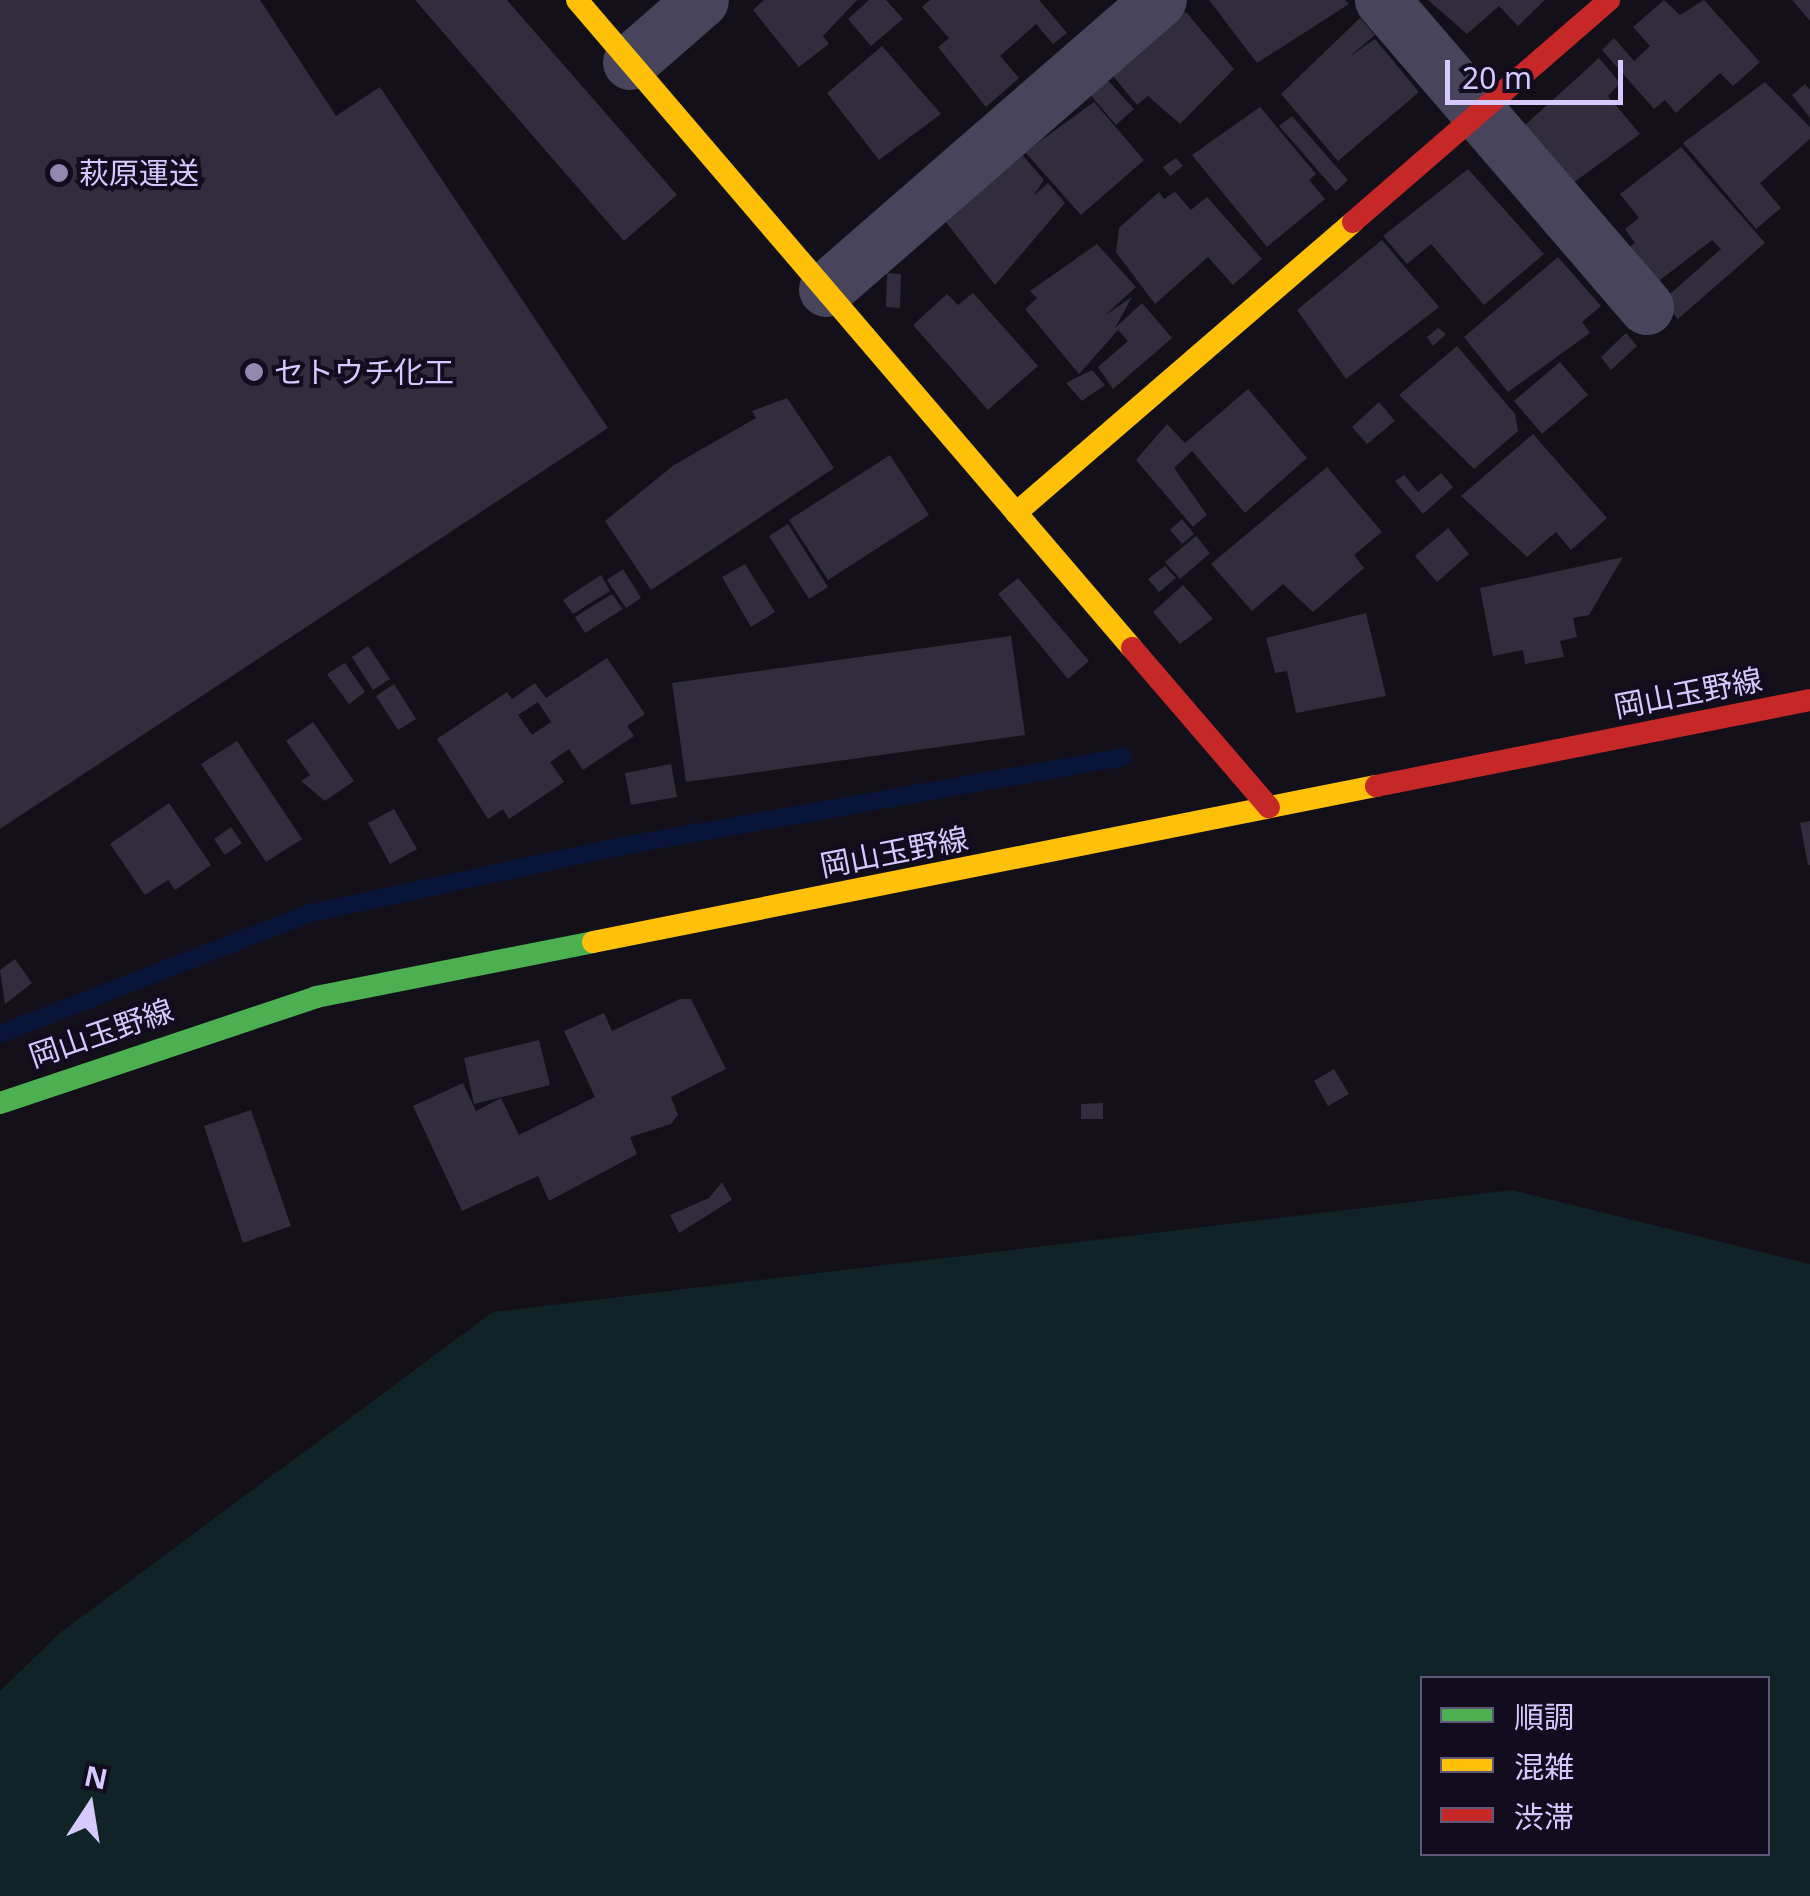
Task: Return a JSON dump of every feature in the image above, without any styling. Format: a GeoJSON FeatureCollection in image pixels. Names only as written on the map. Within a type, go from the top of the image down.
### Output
{"type":"FeatureCollection","features":[{"type":"Feature","properties":{"kind":"street"},"geometry":{"type":"LineString","coordinates":[[577,0],[1269,808]]}},
{"type":"Feature","properties":{"kind":"street"},"geometry":{"type":"LineString","coordinates":[[630,62],[701,0]]}},
{"type":"Feature","properties":{"kind":"street"},"geometry":{"type":"LineString","coordinates":[[826,290],[1159,0]]}},
{"type":"Feature","properties":{"kind":"street"},"geometry":{"type":"LineString","coordinates":[[1382,0],[1646,307]]}},
{"type":"Feature","properties":{"kind":"street"},"geometry":{"type":"LineString","coordinates":[[1016,513],[1609,0]]}},
{"type":"Feature","properties":{"kind":"street","name":"岡山玉野線"},"geometry":{"type":"LineString","coordinates":[[0,1103],[316,997],[1810,700]]}},
{"type":"Feature","properties":{"kind":"green space"},"geometry":{"type":"Polygon","coordinates":[[[1512,1190],[1810,1264],[1810,1896],[0,1896],[0,1691],[61,1632],[493,1312],[1512,1190]]]}},
{"type":"Feature","properties":{"kind":"building","name":"セトウチ化工"},"geometry":{"type":"Polygon","coordinates":[[[0,0],[260,0],[336,116],[380,87],[608,428],[0,829],[0,0]]]}},
{"type":"Feature","properties":{"kind":"building"},"geometry":{"type":"Polygon","coordinates":[[[415,0],[507,0],[677,195],[624,241],[415,0]]]}},
{"type":"Feature","properties":{"kind":"building"},"geometry":{"type":"Polygon","coordinates":[[[764,0],[857,0],[823,36],[829,44],[799,67],[753,10],[764,0]]]}},
{"type":"Feature","properties":{"kind":"building"},"geometry":{"type":"Polygon","coordinates":[[[869,0],[886,0],[903,19],[871,46],[848,19],[869,0]]]}},
{"type":"Feature","properties":{"kind":"building"},"geometry":{"type":"Polygon","coordinates":[[[930,0],[1039,0],[1067,33],[1053,44],[1036,24],[1000,56],[1019,78],[986,107],[938,47],[949,38],[922,7],[930,0]]]}},
{"type":"Feature","properties":{"kind":"building"},"geometry":{"type":"Polygon","coordinates":[[[1209,0],[1345,0],[1349,4],[1257,63],[1209,0]]]}},
{"type":"Feature","properties":{"kind":"building"},"geometry":{"type":"Polygon","coordinates":[[[1428,0],[1545,0],[1518,26],[1499,6],[1467,34],[1428,0]]]}},
{"type":"Feature","properties":{"kind":"building"},"geometry":{"type":"Polygon","coordinates":[[[1664,0],[1680,15],[1704,0],[1760,62],[1733,86],[1720,73],[1676,113],[1665,100],[1654,109],[1602,50],[1614,38],[1634,61],[1650,46],[1633,27],[1664,0]]]}},
{"type":"Feature","properties":{"kind":"building"},"geometry":{"type":"Polygon","coordinates":[[[1792,0],[1810,0],[1810,21],[1792,0]]]}},
{"type":"Feature","properties":{"kind":"building"},"geometry":{"type":"Polygon","coordinates":[[[1186,12],[1234,69],[1180,124],[1148,96],[1137,105],[1113,76],[1186,12]]]}},
{"type":"Feature","properties":{"kind":"building"},"geometry":{"type":"Polygon","coordinates":[[[1360,18],[1375,35],[1349,57],[1375,39],[1419,92],[1338,161],[1281,94],[1360,18]]]}},
{"type":"Feature","properties":{"kind":"building"},"geometry":{"type":"Polygon","coordinates":[[[882,46],[941,114],[879,160],[827,93],[882,46]]]}},
{"type":"Feature","properties":{"kind":"building"},"geometry":{"type":"Polygon","coordinates":[[[1599,58],[1620,83],[1608,96],[1640,134],[1573,183],[1524,126],[1599,58]]]}},
{"type":"Feature","properties":{"kind":"building"},"geometry":{"type":"Polygon","coordinates":[[[1104,76],[1134,109],[1116,125],[1087,91],[1104,76]]]}},
{"type":"Feature","properties":{"kind":"building"},"geometry":{"type":"Polygon","coordinates":[[[1765,82],[1810,127],[1810,139],[1760,183],[1781,208],[1756,229],[1683,143],[1765,82]]]}},
{"type":"Feature","properties":{"kind":"building"},"geometry":{"type":"Polygon","coordinates":[[[1805,84],[1810,90],[1810,118],[1792,95],[1805,84]]]}},
{"type":"Feature","properties":{"kind":"building"},"geometry":{"type":"Polygon","coordinates":[[[1094,102],[1144,160],[1081,215],[1025,152],[1094,102]]]}},
{"type":"Feature","properties":{"kind":"building"},"geometry":{"type":"Polygon","coordinates":[[[1260,107],[1316,174],[1309,180],[1325,199],[1267,247],[1192,155],[1260,107]]]}},
{"type":"Feature","properties":{"kind":"building"},"geometry":{"type":"Polygon","coordinates":[[[1292,116],[1348,180],[1336,191],[1279,126],[1292,116]]]}},
{"type":"Feature","properties":{"kind":"building"},"geometry":{"type":"Polygon","coordinates":[[[1681,147],[1765,243],[1678,319],[1662,301],[1721,249],[1712,240],[1651,287],[1623,252],[1635,243],[1625,229],[1639,218],[1620,194],[1681,147]]]}},
{"type":"Feature","properties":{"kind":"building"},"geometry":{"type":"Polygon","coordinates":[[[1018,150],[1044,180],[1033,196],[1048,183],[1065,203],[995,285],[942,217],[1018,150]]]}},
{"type":"Feature","properties":{"kind":"building"},"geometry":{"type":"Polygon","coordinates":[[[1176,158],[1183,166],[1170,176],[1163,167],[1176,158]]]}},
{"type":"Feature","properties":{"kind":"building"},"geometry":{"type":"Polygon","coordinates":[[[1468,169],[1544,254],[1484,305],[1431,244],[1407,264],[1383,236],[1468,169]]]}},
{"type":"Feature","properties":{"kind":"building"},"geometry":{"type":"Polygon","coordinates":[[[1159,192],[1164,199],[1175,192],[1191,210],[1207,197],[1262,259],[1233,285],[1208,257],[1155,304],[1116,252],[1119,228],[1159,192]]]}},
{"type":"Feature","properties":{"kind":"building"},"geometry":{"type":"Polygon","coordinates":[[[1382,240],[1439,307],[1346,379],[1297,310],[1382,240]]]}},
{"type":"Feature","properties":{"kind":"building"},"geometry":{"type":"Polygon","coordinates":[[[1097,244],[1136,287],[1104,316],[1132,297],[1115,328],[1142,303],[1172,338],[1113,389],[1098,367],[1128,341],[1118,330],[1079,374],[1025,309],[1037,298],[1030,291],[1097,244]]]}},
{"type":"Feature","properties":{"kind":"building"},"geometry":{"type":"Polygon","coordinates":[[[1558,257],[1601,306],[1582,322],[1590,333],[1508,392],[1464,337],[1558,257]]]}},
{"type":"Feature","properties":{"kind":"building"},"geometry":{"type":"Polygon","coordinates":[[[887,273],[901,274],[900,308],[886,307],[887,273]]]}},
{"type":"Feature","properties":{"kind":"building"},"geometry":{"type":"Polygon","coordinates":[[[973,293],[1038,366],[988,410],[913,325],[947,294],[958,305],[973,293]]]}},
{"type":"Feature","properties":{"kind":"building"},"geometry":{"type":"Polygon","coordinates":[[[1438,328],[1446,334],[1433,346],[1427,337],[1438,328]]]}},
{"type":"Feature","properties":{"kind":"building"},"geometry":{"type":"Polygon","coordinates":[[[1626,333],[1637,346],[1611,370],[1601,357],[1626,333]]]}},
{"type":"Feature","properties":{"kind":"building"},"geometry":{"type":"Polygon","coordinates":[[[1457,346],[1515,414],[1518,431],[1474,469],[1399,395],[1457,346]]]}},
{"type":"Feature","properties":{"kind":"building"},"geometry":{"type":"Polygon","coordinates":[[[1560,362],[1588,395],[1542,434],[1514,401],[1560,362]]]}},
{"type":"Feature","properties":{"kind":"building"},"geometry":{"type":"Polygon","coordinates":[[[1092,370],[1105,385],[1082,401],[1066,383],[1092,370]]]}},
{"type":"Feature","properties":{"kind":"building"},"geometry":{"type":"Polygon","coordinates":[[[1248,389],[1307,458],[1245,513],[1192,451],[1174,468],[1207,515],[1193,527],[1136,460],[1167,424],[1185,443],[1248,389]]]}},
{"type":"Feature","properties":{"kind":"building"},"geometry":{"type":"Polygon","coordinates":[[[787,398],[834,468],[651,590],[605,521],[674,465],[756,418],[752,411],[787,398]]]}},
{"type":"Feature","properties":{"kind":"building"},"geometry":{"type":"Polygon","coordinates":[[[1379,402],[1395,421],[1367,444],[1352,427],[1379,402]]]}},
{"type":"Feature","properties":{"kind":"building"},"geometry":{"type":"Polygon","coordinates":[[[1533,434],[1607,518],[1571,550],[1556,532],[1527,557],[1461,496],[1533,434]]]}},
{"type":"Feature","properties":{"kind":"building"},"geometry":{"type":"Polygon","coordinates":[[[890,455],[929,515],[828,580],[789,520],[890,455]]]}},
{"type":"Feature","properties":{"kind":"building"},"geometry":{"type":"Polygon","coordinates":[[[1327,467],[1382,532],[1354,555],[1364,568],[1313,612],[1283,584],[1252,611],[1211,564],[1327,467]]]}},
{"type":"Feature","properties":{"kind":"building"},"geometry":{"type":"Polygon","coordinates":[[[1441,473],[1453,487],[1423,514],[1395,481],[1404,475],[1418,492],[1441,473]]]}},
{"type":"Feature","properties":{"kind":"building"},"geometry":{"type":"Polygon","coordinates":[[[1182,519],[1194,534],[1182,544],[1170,530],[1182,519]]]}},
{"type":"Feature","properties":{"kind":"building"},"geometry":{"type":"Polygon","coordinates":[[[788,524],[828,587],[809,599],[769,536],[788,524]]]}},
{"type":"Feature","properties":{"kind":"building"},"geometry":{"type":"Polygon","coordinates":[[[1448,528],[1469,554],[1437,582],[1415,556],[1448,528]]]}},
{"type":"Feature","properties":{"kind":"building"},"geometry":{"type":"Polygon","coordinates":[[[1196,536],[1210,553],[1180,579],[1165,562],[1196,536]]]}},
{"type":"Feature","properties":{"kind":"building"},"geometry":{"type":"Polygon","coordinates":[[[1623,557],[1589,615],[1573,618],[1577,637],[1560,641],[1564,657],[1525,664],[1523,650],[1493,656],[1480,588],[1623,557]]]}},
{"type":"Feature","properties":{"kind":"building"},"geometry":{"type":"Polygon","coordinates":[[[745,564],[775,612],[751,627],[722,577],[745,564]]]}},
{"type":"Feature","properties":{"kind":"building"},"geometry":{"type":"Polygon","coordinates":[[[1165,566],[1176,578],[1159,592],[1148,579],[1165,566]]]}},
{"type":"Feature","properties":{"kind":"building"},"geometry":{"type":"Polygon","coordinates":[[[623,569],[641,598],[626,608],[607,580],[623,569]]]}},
{"type":"Feature","properties":{"kind":"building"},"geometry":{"type":"Polygon","coordinates":[[[601,575],[610,591],[573,614],[563,600],[601,575]]]}},
{"type":"Feature","properties":{"kind":"building"},"geometry":{"type":"Polygon","coordinates":[[[1018,578],[1089,661],[1068,679],[998,594],[1018,578]]]}},
{"type":"Feature","properties":{"kind":"building"},"geometry":{"type":"Polygon","coordinates":[[[1183,585],[1213,619],[1180,644],[1153,612],[1183,585]]]}},
{"type":"Feature","properties":{"kind":"building"},"geometry":{"type":"Polygon","coordinates":[[[612,594],[623,609],[585,633],[575,617],[612,594]]]}},
{"type":"Feature","properties":{"kind":"building"},"geometry":{"type":"Polygon","coordinates":[[[1366,613],[1386,696],[1296,713],[1287,671],[1275,673],[1266,638],[1366,613]]]}},
{"type":"Feature","properties":{"kind":"building"},"geometry":{"type":"Polygon","coordinates":[[[1011,636],[1025,735],[686,782],[672,683],[1011,636]]]}},
{"type":"Feature","properties":{"kind":"building"},"geometry":{"type":"Polygon","coordinates":[[[368,646],[390,679],[373,690],[352,657],[368,646]]]}},
{"type":"Feature","properties":{"kind":"building"},"geometry":{"type":"Polygon","coordinates":[[[607,658],[645,714],[627,726],[634,736],[583,770],[569,749],[550,762],[564,782],[509,819],[503,809],[488,819],[437,739],[507,692],[512,699],[535,683],[546,698],[607,658]],[[538,702],[518,715],[532,735],[551,722],[538,702]]]}},
{"type":"Feature","properties":{"kind":"building"},"geometry":{"type":"Polygon","coordinates":[[[345,663],[365,692],[349,704],[327,674],[345,663]]]}},
{"type":"Feature","properties":{"kind":"building"},"geometry":{"type":"Polygon","coordinates":[[[394,684],[416,719],[398,730],[376,696],[394,684]]]}},
{"type":"Feature","properties":{"kind":"building"},"geometry":{"type":"Polygon","coordinates":[[[313,722],[354,781],[325,801],[301,781],[310,775],[286,741],[313,722]]]}},
{"type":"Feature","properties":{"kind":"building"},"geometry":{"type":"Polygon","coordinates":[[[237,741],[302,839],[266,862],[201,764],[237,741]]]}},
{"type":"Feature","properties":{"kind":"building"},"geometry":{"type":"Polygon","coordinates":[[[671,764],[677,797],[631,805],[625,773],[671,764]]]}},
{"type":"Feature","properties":{"kind":"building"},"geometry":{"type":"Polygon","coordinates":[[[169,803],[211,865],[175,890],[168,880],[145,895],[110,844],[169,803]]]}},
{"type":"Feature","properties":{"kind":"building"},"geometry":{"type":"Polygon","coordinates":[[[394,809],[417,849],[390,864],[368,823],[394,809]]]}},
{"type":"Feature","properties":{"kind":"building"},"geometry":{"type":"Polygon","coordinates":[[[1810,821],[1810,865],[1808,865],[1800,823],[1810,821]]]}},
{"type":"Feature","properties":{"kind":"building"},"geometry":{"type":"Polygon","coordinates":[[[231,827],[242,843],[225,855],[214,839],[231,827]]]}},
{"type":"Feature","properties":{"kind":"building"},"geometry":{"type":"Polygon","coordinates":[[[15,959],[32,983],[5,1004],[0,970],[15,959]]]}},
{"type":"Feature","properties":{"kind":"building"},"geometry":{"type":"Polygon","coordinates":[[[680,999],[691,999],[726,1069],[671,1097],[678,1115],[671,1124],[630,1137],[637,1154],[549,1201],[538,1176],[462,1211],[413,1106],[463,1083],[476,1111],[501,1098],[519,1135],[595,1097],[564,1031],[604,1013],[612,1031],[680,999]]]}},
{"type":"Feature","properties":{"kind":"building"},"geometry":{"type":"Polygon","coordinates":[[[539,1040],[550,1085],[474,1104],[464,1058],[539,1040]]]}},
{"type":"Feature","properties":{"kind":"building"},"geometry":{"type":"Polygon","coordinates":[[[1334,1069],[1349,1094],[1328,1106],[1314,1081],[1334,1069]]]}},
{"type":"Feature","properties":{"kind":"building"},"geometry":{"type":"Polygon","coordinates":[[[1103,1103],[1103,1119],[1081,1119],[1081,1104],[1103,1103]]]}},
{"type":"Feature","properties":{"kind":"building"},"geometry":{"type":"Polygon","coordinates":[[[251,1110],[291,1226],[243,1243],[204,1126],[251,1110]]]}},
{"type":"Feature","properties":{"kind":"building"},"geometry":{"type":"Polygon","coordinates":[[[722,1182],[732,1200],[679,1233],[670,1215],[709,1198],[722,1182]]]}},
{"type":"Feature","properties":{"kind":"waterway"},"geometry":{"type":"LineString","coordinates":[[0,1034],[307,914],[622,846],[1123,757]]}},
{"type":"Feature","properties":{"kind":"traffic: fast"},"geometry":{"type":"LineString","coordinates":[[0,1103],[316,997],[593,942]]}},
{"type":"Feature","properties":{"kind":"traffic: slow"},"geometry":{"type":"LineString","coordinates":[[577,0],[1132,648]]}},
{"type":"Feature","properties":{"kind":"traffic: slow"},"geometry":{"type":"LineString","coordinates":[[1016,513],[1353,222]]}},
{"type":"Feature","properties":{"kind":"traffic: slow"},"geometry":{"type":"LineString","coordinates":[[593,942],[1376,786]]}},
{"type":"Feature","properties":{"kind":"traffic: jam"},"geometry":{"type":"LineString","coordinates":[[1353,222],[1609,0]]}},
{"type":"Feature","properties":{"kind":"traffic: jam"},"geometry":{"type":"LineString","coordinates":[[1132,648],[1269,807]]}},
{"type":"Feature","properties":{"kind":"traffic: jam"},"geometry":{"type":"LineString","coordinates":[[1376,786],[1810,700]]}},
{"type":"Feature","properties":{"kind":"place","name":"萩原運送"},"geometry":{"type":"Point","coordinates":[59,173]}},
{"type":"Feature","properties":{"kind":"place","name":"セトウチ化工"},"geometry":{"type":"Point","coordinates":[254,372]}}]}
